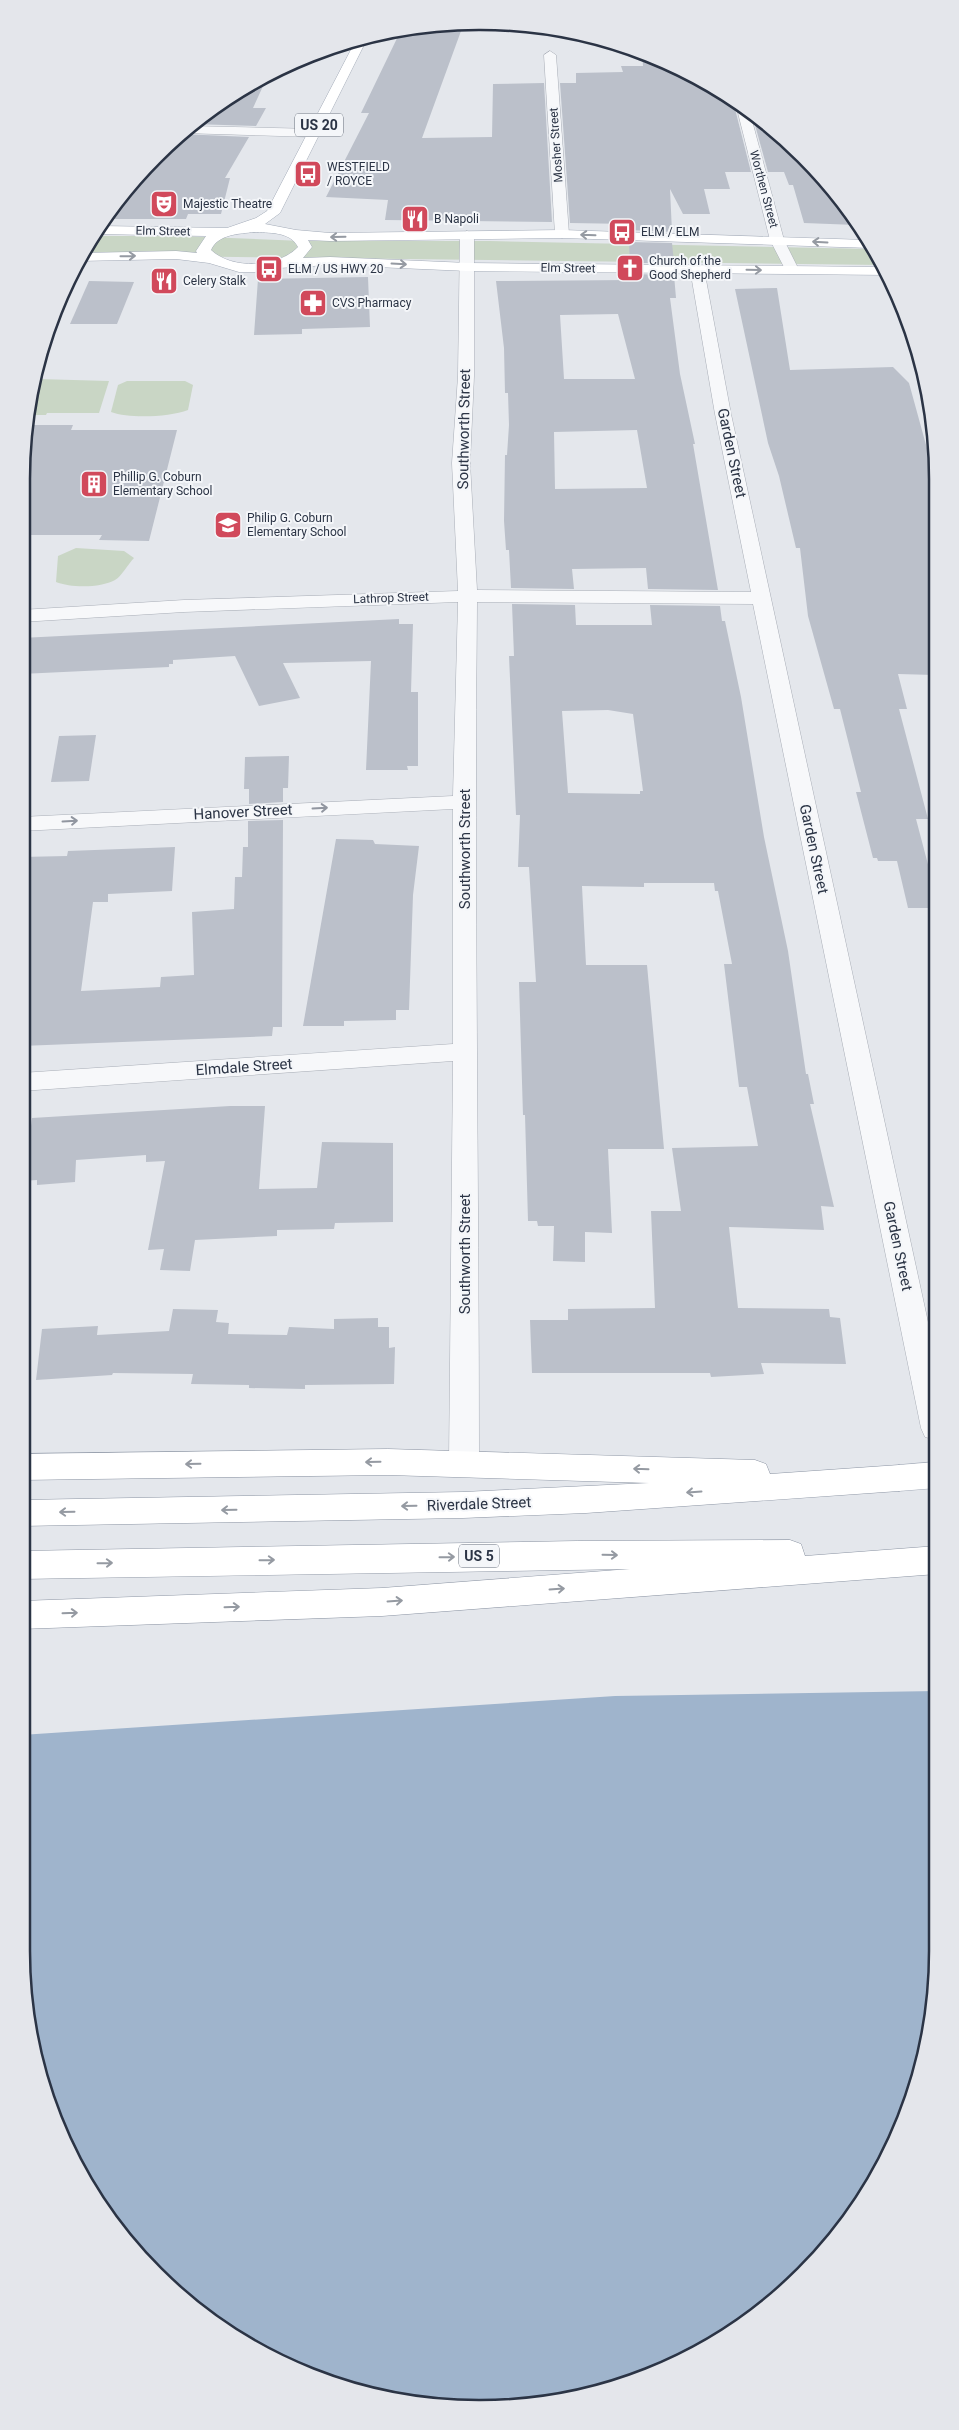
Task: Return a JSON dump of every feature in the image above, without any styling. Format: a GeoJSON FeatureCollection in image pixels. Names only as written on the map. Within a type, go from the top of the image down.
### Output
{"type":"FeatureCollection","features":[{"type":"Feature","properties":{"kind":"main road","name":"US 20"},"geometry":{"type":"LineString","coordinates":[[273,213],[359,46]]}},
{"type":"Feature","properties":{"kind":"main road"},"geometry":{"type":"LineString","coordinates":[[211,259],[203,251],[204,244],[211,238],[261,221],[273,213],[286,232],[303,241],[305,247],[301,253],[280,264]]}},
{"type":"Feature","properties":{"kind":"main road","name":"Elm Street"},"geometry":{"type":"LineString","coordinates":[[106,230],[286,232]]}},
{"type":"Feature","properties":{"kind":"main road"},"geometry":{"type":"LineString","coordinates":[[286,232],[330,237],[562,234],[862,244]]}},
{"type":"Feature","properties":{"kind":"main road","name":"Elm Street"},"geometry":{"type":"LineString","coordinates":[[89,257],[176,255],[211,259],[231,266],[247,267],[330,261],[468,267],[878,271]]}},
{"type":"Feature","properties":{"kind":"main road"},"geometry":{"type":"LineString","coordinates":[[30,1467],[464,1463],[899,1478]]}},
{"type":"Feature","properties":{"kind":"main road","name":"Riverdale Street"},"geometry":{"type":"LineString","coordinates":[[30,1513],[463,1505],[586,1500],[929,1476]]}},
{"type":"Feature","properties":{"kind":"main road","name":"US 5"},"geometry":{"type":"LineString","coordinates":[[30,1565],[567,1555],[674,1556],[929,1551]]}},
{"type":"Feature","properties":{"kind":"main road"},"geometry":{"type":"LineString","coordinates":[[30,1615],[382,1602],[929,1561]]}},
{"type":"Feature","properties":{"kind":"street","name":"Mosher Street"},"geometry":{"type":"LineString","coordinates":[[550,55],[562,234]]}},
{"type":"Feature","properties":{"kind":"street","name":"Worthen Street"},"geometry":{"type":"LineString","coordinates":[[745,118],[777,240],[792,270]]}},
{"type":"Feature","properties":{"kind":"street"},"geometry":{"type":"LineString","coordinates":[[197,130],[314,133]]}},
{"type":"Feature","properties":{"kind":"street","name":"Southworth Street"},"geometry":{"type":"LineString","coordinates":[[464,1463],[466,1052],[464,802],[468,596],[461,463],[466,376],[467,235]]}},
{"type":"Feature","properties":{"kind":"street","name":"Garden Street"},"geometry":{"type":"LineString","coordinates":[[697,269],[723,414],[929,1395]]}},
{"type":"Feature","properties":{"kind":"street","name":"Lathrop Street"},"geometry":{"type":"LineString","coordinates":[[30,615],[184,606],[468,596],[761,598]]}},
{"type":"Feature","properties":{"kind":"street","name":"Hanover Street"},"geometry":{"type":"LineString","coordinates":[[30,824],[464,802]]}},
{"type":"Feature","properties":{"kind":"street","name":"Elmdale Street"},"geometry":{"type":"LineString","coordinates":[[30,1081],[466,1052]]}},
{"type":"Feature","properties":{"kind":"green space"},"geometry":{"type":"Polygon","coordinates":[[[102,236],[179,236],[303,241],[490,241],[865,249],[874,265],[90,255],[102,236]]]}},
{"type":"Feature","properties":{"kind":"green space"},"geometry":{"type":"Polygon","coordinates":[[[42,379],[109,381],[99,413],[47,413],[46,415],[35,415],[42,379]]]}},
{"type":"Feature","properties":{"kind":"green space"},"geometry":{"type":"Polygon","coordinates":[[[127,381],[185,381],[193,385],[188,410],[150,416],[128,416],[111,412],[118,385],[127,381]]]}},
{"type":"Feature","properties":{"kind":"green space"},"geometry":{"type":"Polygon","coordinates":[[[76,548],[124,551],[134,558],[120,576],[109,583],[86,586],[56,582],[58,556],[76,548]]]}},
{"type":"Feature","properties":{"kind":"water"},"geometry":{"type":"Polygon","coordinates":[[[929,1691],[928,1980],[925,2009],[914,2067],[895,2123],[883,2149],[869,2175],[836,2224],[817,2247],[776,2288],[753,2307],[704,2340],[652,2366],[624,2376],[596,2385],[538,2396],[480,2400],[450,2399],[421,2396],[363,2385],[307,2366],[281,2354],[255,2340],[206,2307],[183,2288],[142,2247],[123,2224],[90,2175],[64,2123],[45,2067],[34,2009],[31,1980],[30,1734],[615,1696],[929,1691]]]}},
{"type":"Feature","properties":{"kind":"building"},"geometry":{"type":"Polygon","coordinates":[[[461,31],[422,138],[492,137],[493,84],[544,83],[552,222],[385,220],[388,200],[326,197],[369,113],[361,113],[397,38],[461,31]]]}},
{"type":"Feature","properties":{"kind":"building"},"geometry":{"type":"Polygon","coordinates":[[[643,61],[678,76],[735,111],[751,172],[725,172],[730,189],[704,189],[710,214],[683,214],[670,189],[672,232],[629,230],[629,224],[570,223],[560,83],[576,83],[576,73],[623,72],[621,66],[643,66],[643,61]]]}},
{"type":"Feature","properties":{"kind":"building"},"geometry":{"type":"Polygon","coordinates":[[[263,86],[253,108],[266,108],[256,126],[204,124],[263,86]]]}},
{"type":"Feature","properties":{"kind":"building"},"geometry":{"type":"Polygon","coordinates":[[[755,125],[776,142],[817,183],[849,225],[804,223],[793,185],[789,185],[784,172],[768,172],[755,125]]]}},
{"type":"Feature","properties":{"kind":"building"},"geometry":{"type":"Polygon","coordinates":[[[192,134],[249,137],[225,178],[230,178],[221,214],[188,214],[186,219],[114,219],[142,183],[192,134]]]}},
{"type":"Feature","properties":{"kind":"building"},"geometry":{"type":"Polygon","coordinates":[[[629,242],[672,243],[674,263],[630,263],[629,242]]]}},
{"type":"Feature","properties":{"kind":"building"},"geometry":{"type":"Polygon","coordinates":[[[631,274],[674,275],[676,298],[670,298],[680,374],[695,444],[693,444],[718,590],[648,589],[646,568],[572,569],[574,589],[511,588],[509,550],[506,550],[504,521],[505,455],[507,455],[509,425],[508,393],[505,393],[504,348],[496,281],[631,280],[631,274]],[[618,314],[560,315],[564,379],[635,379],[618,314]],[[637,430],[554,432],[555,489],[647,488],[637,430]]]}},
{"type":"Feature","properties":{"kind":"building","name":"CVS Pharmacy"},"geometry":{"type":"Polygon","coordinates":[[[368,277],[370,327],[302,329],[302,334],[254,335],[258,279],[368,277]]]}},
{"type":"Feature","properties":{"kind":"building"},"geometry":{"type":"Polygon","coordinates":[[[89,281],[134,282],[117,324],[70,324],[89,281]]]}},
{"type":"Feature","properties":{"kind":"building"},"geometry":{"type":"Polygon","coordinates":[[[777,288],[790,370],[893,367],[909,383],[928,452],[929,675],[898,674],[907,709],[899,709],[928,819],[916,819],[929,868],[929,908],[908,908],[897,861],[878,861],[877,858],[873,858],[856,792],[861,792],[840,709],[834,709],[808,616],[800,548],[796,548],[779,476],[768,443],[735,289],[777,288]]]}},
{"type":"Feature","properties":{"kind":"building","name":"Phillip G. Coburn Elementary School"},"geometry":{"type":"Polygon","coordinates":[[[34,425],[73,425],[71,430],[177,430],[149,541],[99,540],[102,535],[30,535],[30,480],[34,425]]]}},
{"type":"Feature","properties":{"kind":"building"},"geometry":{"type":"Polygon","coordinates":[[[512,604],[575,605],[576,625],[652,625],[650,605],[720,606],[741,697],[764,837],[788,951],[806,1074],[808,1074],[814,1104],[810,1104],[834,1207],[821,1206],[824,1230],[729,1227],[738,1308],[829,1309],[830,1317],[840,1318],[846,1364],[761,1363],[764,1374],[711,1377],[710,1373],[532,1373],[530,1320],[568,1320],[568,1309],[655,1308],[651,1211],[681,1211],[672,1148],[758,1146],[747,1087],[739,1087],[724,964],[732,964],[718,891],[715,891],[714,883],[644,883],[644,887],[582,886],[586,965],[647,965],[664,1149],[608,1149],[612,1233],[585,1232],[585,1262],[553,1261],[554,1226],[538,1226],[537,1221],[528,1221],[519,982],[536,982],[529,867],[518,867],[520,815],[516,815],[509,656],[514,656],[512,604]],[[608,710],[562,711],[568,793],[640,794],[640,791],[643,791],[633,714],[608,710]]]}},
{"type":"Feature","properties":{"kind":"building"},"geometry":{"type":"Polygon","coordinates":[[[399,619],[399,624],[413,624],[411,692],[418,692],[418,766],[407,766],[408,770],[366,770],[371,661],[283,663],[300,698],[259,706],[235,656],[173,660],[173,664],[169,664],[169,667],[30,674],[30,638],[399,619]]]}},
{"type":"Feature","properties":{"kind":"building"},"geometry":{"type":"Polygon","coordinates":[[[96,735],[89,781],[51,782],[59,736],[96,735]]]}},
{"type":"Feature","properties":{"kind":"building"},"geometry":{"type":"Polygon","coordinates":[[[289,756],[288,788],[283,788],[283,802],[249,804],[249,789],[244,789],[245,757],[289,756]]]}},
{"type":"Feature","properties":{"kind":"building"},"geometry":{"type":"Polygon","coordinates":[[[283,820],[282,1027],[273,1027],[272,1036],[30,1046],[30,857],[67,856],[68,851],[175,847],[172,891],[108,894],[108,902],[93,902],[81,991],[160,987],[161,977],[194,975],[192,912],[234,909],[235,877],[242,877],[243,847],[248,847],[248,821],[283,820]]]}},
{"type":"Feature","properties":{"kind":"building"},"geometry":{"type":"Polygon","coordinates":[[[336,839],[373,840],[375,844],[419,846],[413,895],[409,1010],[396,1010],[396,1020],[344,1021],[344,1026],[303,1026],[336,839]]]}},
{"type":"Feature","properties":{"kind":"building"},"geometry":{"type":"Polygon","coordinates":[[[230,1106],[265,1106],[259,1189],[317,1188],[322,1142],[393,1143],[393,1222],[335,1223],[334,1229],[277,1230],[277,1236],[195,1240],[190,1271],[160,1270],[164,1249],[148,1250],[165,1161],[146,1162],[146,1155],[76,1160],[75,1182],[37,1185],[37,1180],[30,1180],[30,1126],[32,1118],[230,1106]]]}},
{"type":"Feature","properties":{"kind":"building"},"geometry":{"type":"Polygon","coordinates":[[[173,1309],[218,1310],[216,1322],[229,1323],[228,1334],[287,1335],[289,1327],[334,1329],[334,1319],[378,1318],[378,1327],[389,1327],[389,1348],[395,1347],[394,1384],[305,1385],[305,1389],[249,1388],[249,1385],[191,1384],[193,1374],[113,1373],[112,1375],[36,1380],[42,1329],[98,1326],[97,1335],[169,1331],[173,1309]]]}},
{"type":"Feature","properties":{"kind":"place","name":"WESTFIELD / ROYCE"},"geometry":{"type":"Point","coordinates":[308,174]}},
{"type":"Feature","properties":{"kind":"place","name":"Majestic Theatre"},"geometry":{"type":"Point","coordinates":[164,204]}},
{"type":"Feature","properties":{"kind":"place","name":"B Napoli"},"geometry":{"type":"Point","coordinates":[415,219]}},
{"type":"Feature","properties":{"kind":"place","name":"ELM / ELM"},"geometry":{"type":"Point","coordinates":[622,232]}},
{"type":"Feature","properties":{"kind":"place","name":"Church of the Good Shepherd"},"geometry":{"type":"Point","coordinates":[630,268]}},
{"type":"Feature","properties":{"kind":"place","name":"ELM / US HWY 20"},"geometry":{"type":"Point","coordinates":[269,269]}},
{"type":"Feature","properties":{"kind":"place","name":"Celery Stalk"},"geometry":{"type":"Point","coordinates":[164,281]}},
{"type":"Feature","properties":{"kind":"place","name":"CVS Pharmacy"},"geometry":{"type":"Point","coordinates":[313,303]}},
{"type":"Feature","properties":{"kind":"place","name":"Phillip G. Coburn Elementary School"},"geometry":{"type":"Point","coordinates":[94,484]}},
{"type":"Feature","properties":{"kind":"place","name":"Philip G. Coburn Elementary School"},"geometry":{"type":"Point","coordinates":[228,525]}}]}
